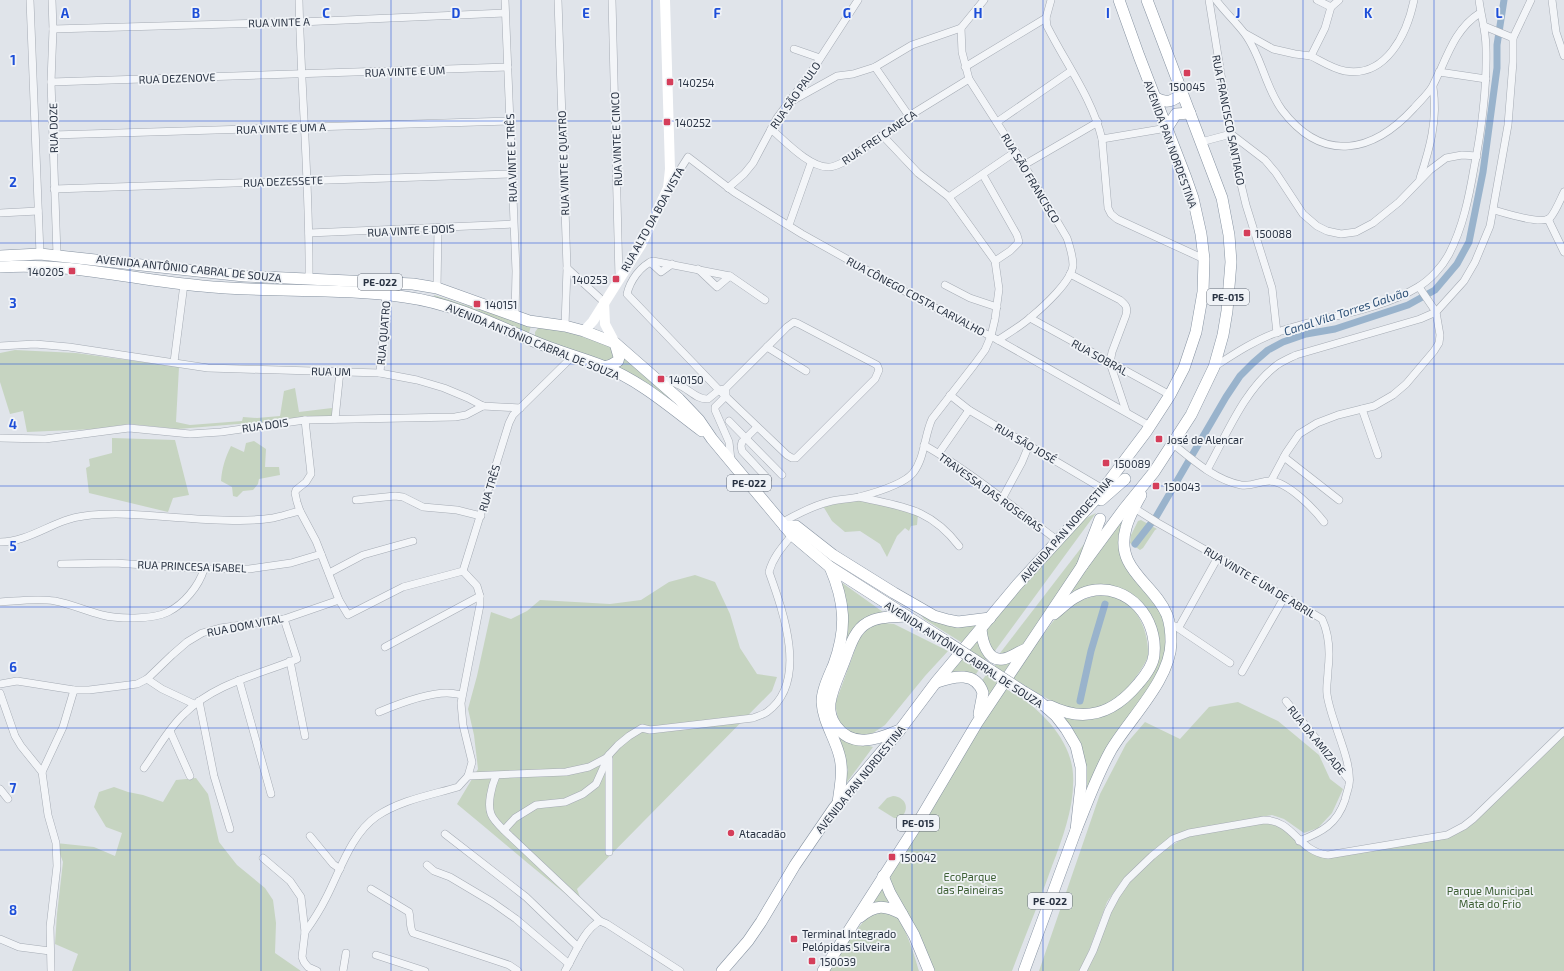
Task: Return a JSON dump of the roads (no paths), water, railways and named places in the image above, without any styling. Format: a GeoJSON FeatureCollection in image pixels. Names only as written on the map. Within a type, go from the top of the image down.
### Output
{"type":"FeatureCollection","features":[{"type":"Feature","properties":{"kind":"highway","name":"AVENIDA PAN NORDESTINA"},"geometry":{"type":"LineString","coordinates":[[722,971],[748,941],[800,858],[838,803],[900,730],[936,682],[990,618],[1057,540],[1084,513],[1150,426],[1170,395],[1184,368],[1196,332],[1203,292],[1204,259],[1201,234],[1193,198],[1168,128],[1136,49],[1119,0]]}},
{"type":"Feature","properties":{"kind":"highway","name":"PE-015"},"geometry":{"type":"LineString","coordinates":[[823,971],[916,826],[977,723],[1026,649],[1082,566],[1131,506],[1173,444],[1197,405],[1214,367],[1223,335],[1227,311],[1231,262],[1229,235],[1222,198],[1147,0]]}},
{"type":"Feature","properties":{"kind":"highway"},"geometry":{"type":"LineString","coordinates":[[1156,98],[1166,102],[1172,101],[1182,92]]}},
{"type":"Feature","properties":{"kind":"highway"},"geometry":{"type":"LineString","coordinates":[[1168,128],[1176,114],[1190,113]]}},
{"type":"Feature","properties":{"kind":"highway","name":"AVENIDA ANTÔNIO CABRAL DE SOUZA"},"geometry":{"type":"LineString","coordinates":[[0,256],[40,254],[57,255],[244,276],[413,284],[437,288],[515,316],[584,331],[615,343],[679,399],[699,420],[712,439],[786,528],[830,566],[1039,701],[1056,716],[1066,729],[1076,746],[1081,767],[1076,830],[1024,971]]}},
{"type":"Feature","properties":{"kind":"highway","name":"AVENIDA ANTÔNIO CABRAL DE SOUZA"},"geometry":{"type":"LineString","coordinates":[[0,267],[52,267],[184,284],[237,289],[386,294],[429,301],[491,322],[535,342],[604,366],[647,388],[712,439]]}},
{"type":"Feature","properties":{"kind":"highway"},"geometry":{"type":"LineString","coordinates":[[535,342],[534,333],[542,323]]}},
{"type":"Feature","properties":{"kind":"highway"},"geometry":{"type":"LineString","coordinates":[[604,366],[611,365],[618,361],[619,357],[615,343]]}},
{"type":"Feature","properties":{"kind":"highway"},"geometry":{"type":"LineString","coordinates":[[1084,513],[1125,479]]}},
{"type":"Feature","properties":{"kind":"highway"},"geometry":{"type":"LineString","coordinates":[[1076,830],[1112,748],[1160,679],[1169,657],[1174,626],[1162,606],[1132,570],[1125,550],[1125,530],[1131,506]]}},
{"type":"Feature","properties":{"kind":"highway"},"geometry":{"type":"LineString","coordinates":[[1082,566],[1100,519]]}},
{"type":"Feature","properties":{"kind":"highway"},"geometry":{"type":"LineString","coordinates":[[786,528],[796,526],[833,555],[934,616],[958,622],[990,618]]}},
{"type":"Feature","properties":{"kind":"highway"},"geometry":{"type":"LineString","coordinates":[[830,566],[838,586],[844,628],[838,653],[822,700],[824,717],[840,756],[842,773],[838,803]]}},
{"type":"Feature","properties":{"kind":"highway"},"geometry":{"type":"LineString","coordinates":[[1039,701],[1059,711],[1072,715],[1089,715],[1100,712],[1117,704],[1127,696],[1145,676],[1154,657],[1152,630],[1144,613],[1138,605],[1126,596],[1116,592],[1102,590],[1084,593],[1070,601],[1045,622]]}},
{"type":"Feature","properties":{"kind":"highway"},"geometry":{"type":"LineString","coordinates":[[900,730],[876,739],[856,740],[839,730],[834,724],[830,714],[830,704],[850,647],[860,629],[866,623],[875,619],[906,616]]}},
{"type":"Feature","properties":{"kind":"highway"},"geometry":{"type":"LineString","coordinates":[[981,629],[982,642],[994,658],[1002,659],[1026,649]]}},
{"type":"Feature","properties":{"kind":"highway"},"geometry":{"type":"LineString","coordinates":[[936,682],[959,676],[968,677],[976,682],[983,693],[977,723]]}},
{"type":"Feature","properties":{"kind":"highway"},"geometry":{"type":"LineString","coordinates":[[884,876],[890,893],[903,914],[928,971]]}},
{"type":"Feature","properties":{"kind":"highway"},"geometry":{"type":"LineString","coordinates":[[854,921],[877,907],[892,909],[903,914]]}},
{"type":"Feature","properties":{"kind":"main road"},"geometry":{"type":"LineString","coordinates":[[666,0],[670,169],[668,188]]}},
{"type":"Feature","properties":{"kind":"main road","name":"RUA ALTO DA BOA VISTA"},"geometry":{"type":"LineString","coordinates":[[584,331],[593,322],[640,244],[668,188]]}},
{"type":"Feature","properties":{"kind":"main road"},"geometry":{"type":"LineString","coordinates":[[604,302],[605,324],[615,343]]}},
{"type":"Feature","properties":{"kind":"street","name":"RUA DOZE"},"geometry":{"type":"LineString","coordinates":[[30,0],[40,254]]}},
{"type":"Feature","properties":{"kind":"street","name":"RUA DOZE"},"geometry":{"type":"LineString","coordinates":[[52,0],[53,29],[51,82],[57,255]]}},
{"type":"Feature","properties":{"kind":"street"},"geometry":{"type":"LineString","coordinates":[[300,0],[309,233],[309,279]]}},
{"type":"Feature","properties":{"kind":"street","name":"RUA VINTE E TRÊS"},"geometry":{"type":"LineString","coordinates":[[505,0],[516,271],[515,316]]}},
{"type":"Feature","properties":{"kind":"street","name":"RUA VINTE E QUATRO"},"geometry":{"type":"LineString","coordinates":[[558,0],[567,268],[565,326]]}},
{"type":"Feature","properties":{"kind":"street","name":"RUA VINTE E CINCO"},"geometry":{"type":"LineString","coordinates":[[612,0],[620,278]]}},
{"type":"Feature","properties":{"kind":"street","name":"RUA SÃO PAULO"},"geometry":{"type":"LineString","coordinates":[[728,188],[744,174],[753,163],[786,105],[820,58],[858,0]]}},
{"type":"Feature","properties":{"kind":"street"},"geometry":{"type":"LineString","coordinates":[[786,105],[837,76],[860,72],[875,67],[912,45],[961,28],[984,0]]}},
{"type":"Feature","properties":{"kind":"street"},"geometry":{"type":"LineString","coordinates":[[1051,0],[1046,18],[1047,26],[1090,104],[1098,122],[1102,139],[1106,196],[1108,208],[1111,214],[1117,219],[1204,259]]}},
{"type":"Feature","properties":{"kind":"street","name":"RUA FRANCISCO SANTIAGO"},"geometry":{"type":"LineString","coordinates":[[1209,0],[1234,155],[1242,191],[1272,288],[1277,333]]}},
{"type":"Feature","properties":{"kind":"street"},"geometry":{"type":"LineString","coordinates":[[1216,0],[1245,34],[1259,58],[1271,90],[1282,110],[1296,126],[1325,144],[1341,147],[1356,146],[1372,140],[1394,127],[1406,117],[1432,86],[1452,44],[1463,28],[1470,19],[1480,13]]}},
{"type":"Feature","properties":{"kind":"street"},"geometry":{"type":"LineString","coordinates":[[1317,0],[1331,7]]}},
{"type":"Feature","properties":{"kind":"street"},"geometry":{"type":"LineString","coordinates":[[1311,56],[1325,28],[1331,7],[1339,0]]}},
{"type":"Feature","properties":{"kind":"street"},"geometry":{"type":"LineString","coordinates":[[1245,34],[1273,49],[1311,56],[1344,71],[1361,72],[1374,68],[1381,63],[1396,45],[1410,17],[1414,0]]}},
{"type":"Feature","properties":{"kind":"street"},"geometry":{"type":"LineString","coordinates":[[1214,367],[1239,351],[1277,333],[1379,304],[1421,289],[1440,267],[1456,239],[1469,197],[1482,116],[1486,79],[1484,26],[1480,13],[1479,0]]}},
{"type":"Feature","properties":{"kind":"street"},"geometry":{"type":"LineString","coordinates":[[1207,470],[1245,401],[1260,381],[1279,364],[1296,355],[1420,319],[1436,312],[1464,281],[1476,262],[1490,226],[1494,210],[1508,125],[1513,62],[1513,38],[1531,0]]}},
{"type":"Feature","properties":{"kind":"street"},"geometry":{"type":"LineString","coordinates":[[1552,0],[1556,32],[1564,56]]}},
{"type":"Feature","properties":{"kind":"street","name":"RUA VINTE A"},"geometry":{"type":"LineString","coordinates":[[53,29],[300,22],[505,13]]}},
{"type":"Feature","properties":{"kind":"street"},"geometry":{"type":"LineString","coordinates":[[965,67],[1046,18]]}},
{"type":"Feature","properties":{"kind":"street"},"geometry":{"type":"LineString","coordinates":[[1484,26],[1513,38]]}},
{"type":"Feature","properties":{"kind":"street","name":"RUA SÃO FRANCISCO"},"geometry":{"type":"LineString","coordinates":[[961,28],[962,52],[969,79],[1024,165],[1067,238],[1073,265],[1070,274]]}},
{"type":"Feature","properties":{"kind":"street"},"geometry":{"type":"LineString","coordinates":[[794,49],[820,58]]}},
{"type":"Feature","properties":{"kind":"street","name":"RUA VINTE E UM"},"geometry":{"type":"LineString","coordinates":[[302,74],[508,67]]}},
{"type":"Feature","properties":{"kind":"street"},"geometry":{"type":"LineString","coordinates":[[875,67],[909,116]]}},
{"type":"Feature","properties":{"kind":"street"},"geometry":{"type":"LineString","coordinates":[[997,122],[1071,71]]}},
{"type":"Feature","properties":{"kind":"street"},"geometry":{"type":"LineString","coordinates":[[1439,72],[1486,79]]}},
{"type":"Feature","properties":{"kind":"street","name":"RUA DEZENOVE"},"geometry":{"type":"LineString","coordinates":[[51,82],[302,74]]}},
{"type":"Feature","properties":{"kind":"street","name":"RUA FREI CANECA"},"geometry":{"type":"LineString","coordinates":[[771,129],[811,163],[829,168],[837,166],[883,136],[909,116],[969,79]]}},
{"type":"Feature","properties":{"kind":"street"},"geometry":{"type":"LineString","coordinates":[[1418,182],[1428,153],[1433,132],[1435,109],[1432,86]]}},
{"type":"Feature","properties":{"kind":"street","name":"RUA VINTE E UM A"},"geometry":{"type":"LineString","coordinates":[[53,136],[510,121]]}},
{"type":"Feature","properties":{"kind":"street"},"geometry":{"type":"LineString","coordinates":[[1024,165],[1098,122]]}},
{"type":"Feature","properties":{"kind":"street"},"geometry":{"type":"LineString","coordinates":[[1102,139],[1168,128]]}},
{"type":"Feature","properties":{"kind":"street"},"geometry":{"type":"LineString","coordinates":[[1201,142],[1231,134],[1268,164],[1284,184],[1303,214],[1317,226],[1327,231],[1341,234],[1356,232],[1373,224],[1399,202],[1430,170],[1446,158],[1462,155],[1476,156]]}},
{"type":"Feature","properties":{"kind":"street"},"geometry":{"type":"LineString","coordinates":[[883,136],[906,162],[949,197],[995,262],[999,290],[994,338]]}},
{"type":"Feature","properties":{"kind":"street"},"geometry":{"type":"LineString","coordinates":[[949,197],[1015,152]]}},
{"type":"Feature","properties":{"kind":"street","name":"RUA ALTO DA BOA VISTA"},"geometry":{"type":"LineString","coordinates":[[668,188],[688,157]]}},
{"type":"Feature","properties":{"kind":"street","name":"RUA CÔNEGO COSTA CARVALHO"},"geometry":{"type":"LineString","coordinates":[[688,157],[728,188],[789,225],[897,287],[994,338],[1126,411],[1150,426]]}},
{"type":"Feature","properties":{"kind":"street"},"geometry":{"type":"LineString","coordinates":[[789,225],[811,163]]}},
{"type":"Feature","properties":{"kind":"street","name":"RUA DEZESSETE"},"geometry":{"type":"LineString","coordinates":[[54,189],[511,174]]}},
{"type":"Feature","properties":{"kind":"street"},"geometry":{"type":"LineString","coordinates":[[983,175],[1018,235],[1019,242],[995,262]]}},
{"type":"Feature","properties":{"kind":"street"},"geometry":{"type":"LineString","coordinates":[[1494,210],[1524,218],[1545,220],[1548,219],[1554,212],[1564,192]]}},
{"type":"Feature","properties":{"kind":"street"},"geometry":{"type":"LineString","coordinates":[[0,212],[38,211]]}},
{"type":"Feature","properties":{"kind":"street"},"geometry":{"type":"LineString","coordinates":[[1548,219],[1564,252]]}},
{"type":"Feature","properties":{"kind":"street","name":"RUA VINTE E DOIS"},"geometry":{"type":"LineString","coordinates":[[309,233],[438,229],[513,224]]}},
{"type":"Feature","properties":{"kind":"street"},"geometry":{"type":"LineString","coordinates":[[437,288],[438,229]]}},
{"type":"Feature","properties":{"kind":"street"},"geometry":{"type":"LineString","coordinates":[[731,461],[729,442],[715,407],[723,392],[787,327],[794,322],[877,366],[880,370],[878,374],[796,458],[792,458],[757,427],[723,392],[628,297],[627,294],[630,286],[642,267],[650,262],[662,272],[672,264],[730,276],[766,300]]}},
{"type":"Feature","properties":{"kind":"street"},"geometry":{"type":"LineString","coordinates":[[567,268],[604,302]]}},
{"type":"Feature","properties":{"kind":"street"},"geometry":{"type":"LineString","coordinates":[[698,269],[717,287],[730,276]]}},
{"type":"Feature","properties":{"kind":"street"},"geometry":{"type":"LineString","coordinates":[[468,776],[566,772],[589,767],[606,758],[629,736],[642,728],[650,730],[753,718],[766,713],[776,704],[790,675],[790,645],[786,622],[769,572],[786,528],[818,505],[832,501],[859,497],[895,485],[905,480],[912,474],[920,462],[927,428],[932,419],[994,338],[1030,318],[1065,282],[1070,274],[1120,300],[1128,309],[1112,352],[1110,363],[1126,411]]}},
{"type":"Feature","properties":{"kind":"street"},"geometry":{"type":"LineString","coordinates":[[174,362],[184,284]]}},
{"type":"Feature","properties":{"kind":"street"},"geometry":{"type":"LineString","coordinates":[[945,285],[970,298],[997,307]]}},
{"type":"Feature","properties":{"kind":"street"},"geometry":{"type":"LineString","coordinates":[[1271,481],[1299,434],[1317,423],[1338,415],[1374,406],[1393,395],[1406,384],[1434,351],[1439,343],[1440,335],[1436,312],[1421,289]]}},
{"type":"Feature","properties":{"kind":"street","name":"RUA QUATRO"},"geometry":{"type":"LineString","coordinates":[[380,372],[386,294]]}},
{"type":"Feature","properties":{"kind":"street","name":"RUA SOBRAL"},"geometry":{"type":"LineString","coordinates":[[1030,318],[1170,395]]}},
{"type":"Feature","properties":{"kind":"street","name":"RUA UM"},"geometry":{"type":"LineString","coordinates":[[0,346],[36,344],[49,345],[208,368],[380,372],[417,380],[444,388],[483,406]]}},
{"type":"Feature","properties":{"kind":"street"},"geometry":{"type":"LineString","coordinates":[[767,348],[806,371]]}},
{"type":"Feature","properties":{"kind":"street","name":"RUA TRÊS"},"geometry":{"type":"LineString","coordinates":[[463,571],[509,423],[513,415],[573,356]]}},
{"type":"Feature","properties":{"kind":"street"},"geometry":{"type":"LineString","coordinates":[[335,419],[340,371]]}},
{"type":"Feature","properties":{"kind":"street"},"geometry":{"type":"LineString","coordinates":[[653,376],[677,384],[704,400],[723,392]]}},
{"type":"Feature","properties":{"kind":"street","name":"RUA SÃO JOSÉ"},"geometry":{"type":"LineString","coordinates":[[950,395],[968,410],[1103,489]]}},
{"type":"Feature","properties":{"kind":"street"},"geometry":{"type":"LineString","coordinates":[[483,406],[520,408]]}},
{"type":"Feature","properties":{"kind":"street","name":"RUA DOIS"},"geometry":{"type":"LineString","coordinates":[[0,438],[45,439],[129,428],[190,434],[221,432],[305,420],[455,417],[466,415],[483,406]]}},
{"type":"Feature","properties":{"kind":"street"},"geometry":{"type":"LineString","coordinates":[[1362,409],[1378,455]]}},
{"type":"Feature","properties":{"kind":"street"},"geometry":{"type":"LineString","coordinates":[[939,453],[968,410]]}},
{"type":"Feature","properties":{"kind":"street"},"geometry":{"type":"LineString","coordinates":[[305,420],[311,474],[309,479],[299,487],[295,493],[300,511],[316,541],[339,600],[348,615],[403,587],[463,571],[477,586],[480,596],[480,605],[462,695],[461,714],[472,762],[468,776],[458,787],[411,801],[377,816],[358,835],[318,912],[305,932]]}},
{"type":"Feature","properties":{"kind":"street"},"geometry":{"type":"LineString","coordinates":[[729,421],[782,475]]}},
{"type":"Feature","properties":{"kind":"street"},"geometry":{"type":"LineString","coordinates":[[757,427],[741,446],[742,451],[768,479]]}},
{"type":"Feature","properties":{"kind":"street"},"geometry":{"type":"LineString","coordinates":[[1173,444],[1207,470],[1241,485],[1254,485],[1271,481],[1285,487],[1313,508],[1324,522]]}},
{"type":"Feature","properties":{"kind":"street","name":"TRAVESSA DAS ROSEIRAS"},"geometry":{"type":"LineString","coordinates":[[924,445],[939,453],[1057,540]]}},
{"type":"Feature","properties":{"kind":"street"},"geometry":{"type":"LineString","coordinates":[[1002,498],[1022,462],[1029,445]]}},
{"type":"Feature","properties":{"kind":"street"},"geometry":{"type":"LineString","coordinates":[[1284,457],[1339,500]]}},
{"type":"Feature","properties":{"kind":"street"},"geometry":{"type":"LineString","coordinates":[[356,500],[395,496],[403,497],[423,507],[457,510],[481,516]]}},
{"type":"Feature","properties":{"kind":"street"},"geometry":{"type":"LineString","coordinates":[[859,497],[911,509],[926,516],[944,528],[959,546]]}},
{"type":"Feature","properties":{"kind":"street","name":"RUA VINTE E UM DE ABRIL"},"geometry":{"type":"LineString","coordinates":[[1131,506],[1322,619],[1325,626],[1329,662],[1327,692],[1328,706],[1347,764],[1349,784],[1343,806],[1331,824],[1319,833],[1300,840]]}},
{"type":"Feature","properties":{"kind":"street"},"geometry":{"type":"LineString","coordinates":[[0,542],[15,540],[40,532],[66,520],[83,516],[110,514],[197,519],[253,520],[273,518],[300,511]]}},
{"type":"Feature","properties":{"kind":"street"},"geometry":{"type":"LineString","coordinates":[[329,573],[363,556],[413,541]]}},
{"type":"Feature","properties":{"kind":"street","name":"RUA PRINCESA ISABEL"},"geometry":{"type":"LineString","coordinates":[[61,564],[128,564],[204,569],[249,569],[291,563],[321,554]]}},
{"type":"Feature","properties":{"kind":"street"},"geometry":{"type":"LineString","coordinates":[[1218,557],[1174,626],[1230,663]]}},
{"type":"Feature","properties":{"kind":"street"},"geometry":{"type":"LineString","coordinates":[[0,602],[38,600],[55,601],[102,615],[118,618],[152,617],[166,613],[185,599],[198,584],[204,569]]}},
{"type":"Feature","properties":{"kind":"street"},"geometry":{"type":"LineString","coordinates":[[385,648],[480,596]]}},
{"type":"Feature","properties":{"kind":"street"},"geometry":{"type":"LineString","coordinates":[[1242,672],[1285,596]]}},
{"type":"Feature","properties":{"kind":"street","name":"RUA DOM VITAL"},"geometry":{"type":"LineString","coordinates":[[0,684],[17,681],[74,690],[123,687],[137,684],[147,679],[177,650],[202,633],[220,628],[284,619],[339,600]]}},
{"type":"Feature","properties":{"kind":"street"},"geometry":{"type":"LineString","coordinates":[[144,768],[170,731],[184,714],[197,703],[216,690],[252,674],[297,659],[284,619]]}},
{"type":"Feature","properties":{"kind":"street"},"geometry":{"type":"LineString","coordinates":[[290,661],[305,736]]}},
{"type":"Feature","properties":{"kind":"street"},"geometry":{"type":"LineString","coordinates":[[147,679],[162,689],[197,703]]}},
{"type":"Feature","properties":{"kind":"street"},"geometry":{"type":"LineString","coordinates":[[239,680],[272,794]]}},
{"type":"Feature","properties":{"kind":"street"},"geometry":{"type":"LineString","coordinates":[[42,772],[62,727],[74,690]]}},
{"type":"Feature","properties":{"kind":"street"},"geometry":{"type":"LineString","coordinates":[[0,692],[15,736],[21,746],[42,772],[48,815],[56,843],[57,866],[51,910],[51,971]]}},
{"type":"Feature","properties":{"kind":"street"},"geometry":{"type":"LineString","coordinates":[[379,712],[430,695],[446,693],[462,695]]}},
{"type":"Feature","properties":{"kind":"street","name":"RUA DA AMIZADE"},"geometry":{"type":"LineString","coordinates":[[1286,701],[1349,780]]}},
{"type":"Feature","properties":{"kind":"street"},"geometry":{"type":"LineString","coordinates":[[197,703],[214,776],[230,829]]}},
{"type":"Feature","properties":{"kind":"street"},"geometry":{"type":"LineString","coordinates":[[170,731],[190,776]]}},
{"type":"Feature","properties":{"kind":"street"},"geometry":{"type":"LineString","coordinates":[[1083,971],[1093,951],[1108,911],[1122,887],[1152,856],[1173,840],[1188,832],[1272,820],[1282,824],[1312,851],[1319,854],[1328,855],[1447,835],[1464,826],[1473,819],[1564,731]]}},
{"type":"Feature","properties":{"kind":"street"},"geometry":{"type":"LineString","coordinates":[[504,830],[515,818],[536,804],[565,802],[583,794],[596,784],[609,755]]}},
{"type":"Feature","properties":{"kind":"street"},"geometry":{"type":"LineString","coordinates":[[609,755],[609,852]]}},
{"type":"Feature","properties":{"kind":"street"},"geometry":{"type":"LineString","coordinates":[[496,776],[493,783],[490,814],[504,830],[600,921],[680,971]]}},
{"type":"Feature","properties":{"kind":"street"},"geometry":{"type":"LineString","coordinates":[[0,789],[8,799]]}},
{"type":"Feature","properties":{"kind":"street"},"geometry":{"type":"LineString","coordinates":[[444,834],[526,897],[578,947]]}},
{"type":"Feature","properties":{"kind":"street"},"geometry":{"type":"LineString","coordinates":[[310,836],[333,864],[340,869]]}},
{"type":"Feature","properties":{"kind":"street"},"geometry":{"type":"LineString","coordinates":[[263,858],[290,881],[297,890],[302,902],[305,932],[302,957],[308,967],[317,971]]}},
{"type":"Feature","properties":{"kind":"street"},"geometry":{"type":"LineString","coordinates":[[427,865],[434,871],[450,877],[492,902],[516,919],[569,964]]}},
{"type":"Feature","properties":{"kind":"street"},"geometry":{"type":"LineString","coordinates":[[372,889],[409,912],[411,917],[410,930],[413,933],[509,965],[518,971]]}},
{"type":"Feature","properties":{"kind":"street"},"geometry":{"type":"LineString","coordinates":[[565,971],[578,947],[591,929],[600,921]]}},
{"type":"Feature","properties":{"kind":"street"},"geometry":{"type":"LineString","coordinates":[[0,939],[19,947],[50,951]]}},
{"type":"Feature","properties":{"kind":"street"},"geometry":{"type":"LineString","coordinates":[[343,971],[346,953]]}},
{"type":"Feature","properties":{"kind":"street"},"geometry":{"type":"LineString","coordinates":[[376,955],[425,971]]}},
{"type":"Feature","properties":{"kind":"waterway","name":"Canal Vila Torres Galvão"},"geometry":{"type":"LineString","coordinates":[[1135,544],[1156,517],[1226,397],[1240,376],[1253,363],[1268,350],[1283,342],[1306,334],[1335,329],[1408,305],[1435,290],[1457,264],[1469,242],[1483,172],[1497,68],[1497,45],[1504,0]]}},
{"type":"Feature","properties":{"kind":"waterway","name":"Canal Vila Torres Galvão"},"geometry":{"type":"LineString","coordinates":[[1080,701],[1091,651],[1105,604]]}},
{"type":"Feature","properties":{"kind":"place","name":"150045"},"geometry":{"type":"Point","coordinates":[1187,73]}},
{"type":"Feature","properties":{"kind":"place","name":"140254"},"geometry":{"type":"Point","coordinates":[670,82]}},
{"type":"Feature","properties":{"kind":"place","name":"140252"},"geometry":{"type":"Point","coordinates":[667,122]}},
{"type":"Feature","properties":{"kind":"place","name":"150088"},"geometry":{"type":"Point","coordinates":[1247,233]}},
{"type":"Feature","properties":{"kind":"place","name":"140205"},"geometry":{"type":"Point","coordinates":[72,271]}},
{"type":"Feature","properties":{"kind":"place","name":"140253"},"geometry":{"type":"Point","coordinates":[616,279]}},
{"type":"Feature","properties":{"kind":"place","name":"140151"},"geometry":{"type":"Point","coordinates":[477,304]}},
{"type":"Feature","properties":{"kind":"place","name":"140150"},"geometry":{"type":"Point","coordinates":[661,379]}},
{"type":"Feature","properties":{"kind":"place","name":"José de Alencar"},"geometry":{"type":"Point","coordinates":[1159,439]}},
{"type":"Feature","properties":{"kind":"place","name":"150089"},"geometry":{"type":"Point","coordinates":[1106,463]}},
{"type":"Feature","properties":{"kind":"place","name":"150043"},"geometry":{"type":"Point","coordinates":[1156,486]}},
{"type":"Feature","properties":{"kind":"place","name":"Atacadão"},"geometry":{"type":"Point","coordinates":[731,833]}},
{"type":"Feature","properties":{"kind":"place","name":"150042"},"geometry":{"type":"Point","coordinates":[892,857]}},
{"type":"Feature","properties":{"kind":"place","name":"Terminal Integrado Pelópidas Silveira"},"geometry":{"type":"Point","coordinates":[794,939]}},
{"type":"Feature","properties":{"kind":"place","name":"150039"},"geometry":{"type":"Point","coordinates":[812,961]}},
{"type":"Feature","properties":{"kind":"park label","name":"EcoParque das Paineiras"},"geometry":{"type":"Point","coordinates":[970,882]}},
{"type":"Feature","properties":{"kind":"park label","name":"Parque Municipal Mata do Frio"},"geometry":{"type":"Point","coordinates":[1490,896]}}]}
